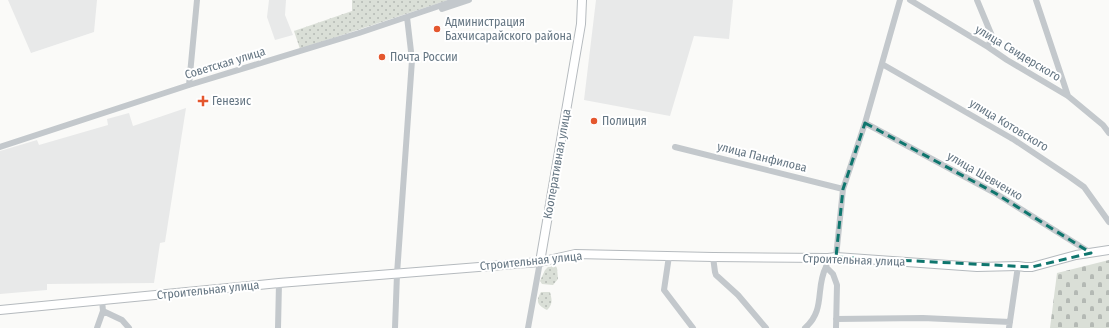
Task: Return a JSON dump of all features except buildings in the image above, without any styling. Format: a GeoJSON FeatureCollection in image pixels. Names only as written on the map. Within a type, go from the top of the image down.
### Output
{"type":"FeatureCollection","features":[{"type":"Feature","properties":{"kind":"main road","name":"Кооперативная улица"},"geometry":{"type":"LineString","coordinates":[[540,262],[581,24],[582,0]]}},
{"type":"Feature","properties":{"kind":"main road","name":"Строительная улица"},"geometry":{"type":"LineString","coordinates":[[0,310],[279,283],[540,262],[575,254],[713,257],[836,257],[977,266],[1032,267],[1076,255],[1109,250]]}},
{"type":"Feature","properties":{"kind":"street"},"geometry":{"type":"LineString","coordinates":[[189,85],[197,0]]}},
{"type":"Feature","properties":{"kind":"street"},"geometry":{"type":"LineString","coordinates":[[407,19],[457,0]]}},
{"type":"Feature","properties":{"kind":"street"},"geometry":{"type":"LineString","coordinates":[[407,19],[469,0]]}},
{"type":"Feature","properties":{"kind":"street"},"geometry":{"type":"LineString","coordinates":[[836,257],[844,189],[865,123],[900,0]]}},
{"type":"Feature","properties":{"kind":"street","name":"улица Свидерского"},"geometry":{"type":"LineString","coordinates":[[910,0],[1068,96],[1109,133]]}},
{"type":"Feature","properties":{"kind":"street"},"geometry":{"type":"LineString","coordinates":[[977,0],[992,36],[988,47]]}},
{"type":"Feature","properties":{"kind":"street"},"geometry":{"type":"LineString","coordinates":[[1036,0],[1068,96]]}},
{"type":"Feature","properties":{"kind":"street"},"geometry":{"type":"LineString","coordinates":[[395,328],[397,274],[412,60],[407,19]]}},
{"type":"Feature","properties":{"kind":"street","name":"Советская улица"},"geometry":{"type":"LineString","coordinates":[[0,147],[189,85],[350,38],[407,19]]}},
{"type":"Feature","properties":{"kind":"street","name":"улица Котовского"},"geometry":{"type":"LineString","coordinates":[[882,64],[1013,139],[1070,176],[1086,190],[1109,222]]}},
{"type":"Feature","properties":{"kind":"street"},"geometry":{"type":"LineString","coordinates":[[1051,86],[1060,81],[1061,76]]}},
{"type":"Feature","properties":{"kind":"street","name":"улица Шевченко"},"geometry":{"type":"LineString","coordinates":[[865,123],[995,193],[1091,253]]}},
{"type":"Feature","properties":{"kind":"street","name":"улица Панфилова"},"geometry":{"type":"LineString","coordinates":[[675,147],[844,189]]}},
{"type":"Feature","properties":{"kind":"street"},"geometry":{"type":"LineString","coordinates":[[669,256],[664,290],[694,328]]}},
{"type":"Feature","properties":{"kind":"street"},"geometry":{"type":"LineString","coordinates":[[713,257],[716,275],[738,295],[766,328]]}},
{"type":"Feature","properties":{"kind":"street"},"geometry":{"type":"LineString","coordinates":[[804,328],[816,315],[822,273],[826,267],[828,258]]}},
{"type":"Feature","properties":{"kind":"street","name":"Кооперативная улица"},"geometry":{"type":"LineString","coordinates":[[528,328],[540,262]]}},
{"type":"Feature","properties":{"kind":"street"},"geometry":{"type":"LineString","coordinates":[[836,319],[923,318],[1009,325],[1018,266]]}},
{"type":"Feature","properties":{"kind":"street"},"geometry":{"type":"LineString","coordinates":[[826,267],[836,278],[836,328]]}},
{"type":"Feature","properties":{"kind":"street"},"geometry":{"type":"LineString","coordinates":[[278,328],[279,283]]}},
{"type":"Feature","properties":{"kind":"street"},"geometry":{"type":"LineString","coordinates":[[97,328],[103,311],[102,300]]}},
{"type":"Feature","properties":{"kind":"street"},"geometry":{"type":"LineString","coordinates":[[103,311],[122,320],[129,328]]}},
{"type":"Feature","properties":{"kind":"highlighted area"},"geometry":{"type":"Polygon","coordinates":[[[865,123],[995,193],[1091,253],[1032,267],[836,257],[843,189],[865,123]]]}},
{"type":"Feature","properties":{"kind":"shaded area"},"geometry":{"type":"Polygon","coordinates":[[[8,0],[97,0],[94,32],[31,53],[8,0]]]}},
{"type":"Feature","properties":{"kind":"shaded area"},"geometry":{"type":"Polygon","coordinates":[[[269,0],[286,0],[285,15],[293,35],[275,40],[267,17],[269,0]]]}},
{"type":"Feature","properties":{"kind":"shaded area"},"geometry":{"type":"Polygon","coordinates":[[[596,0],[733,0],[729,39],[694,36],[670,116],[584,100],[596,0]]]}},
{"type":"Feature","properties":{"kind":"shaded area"},"geometry":{"type":"Polygon","coordinates":[[[186,108],[165,242],[160,243],[154,283],[47,284],[47,290],[0,294],[0,151],[37,140],[39,145],[108,125],[107,119],[129,113],[133,126],[186,108]]]}},
{"type":"Feature","properties":{"kind":"green space"},"geometry":{"type":"Polygon","coordinates":[[[352,0],[448,0],[300,49],[294,31],[352,11],[352,0]]]}},
{"type":"Feature","properties":{"kind":"green space"},"geometry":{"type":"Polygon","coordinates":[[[1109,260],[1109,328],[1050,328],[1057,273],[1109,260]]]}},
{"type":"Feature","properties":{"kind":"green space"},"geometry":{"type":"Polygon","coordinates":[[[555,265],[557,268],[558,279],[553,285],[542,284],[540,281],[545,270],[548,267],[555,265]]]}},
{"type":"Feature","properties":{"kind":"green space"},"geometry":{"type":"Polygon","coordinates":[[[541,292],[550,292],[552,302],[547,310],[538,303],[538,298],[541,292]]]}},
{"type":"Feature","properties":{"kind":"place","name":"Администрация Бахчисарайского района"},"geometry":{"type":"Point","coordinates":[437,29]}},
{"type":"Feature","properties":{"kind":"place","name":"Почта России"},"geometry":{"type":"Point","coordinates":[382,57]}},
{"type":"Feature","properties":{"kind":"place","name":"Генезис"},"geometry":{"type":"Point","coordinates":[203,101]}},
{"type":"Feature","properties":{"kind":"place","name":"Полиция"},"geometry":{"type":"Point","coordinates":[594,121]}}]}
